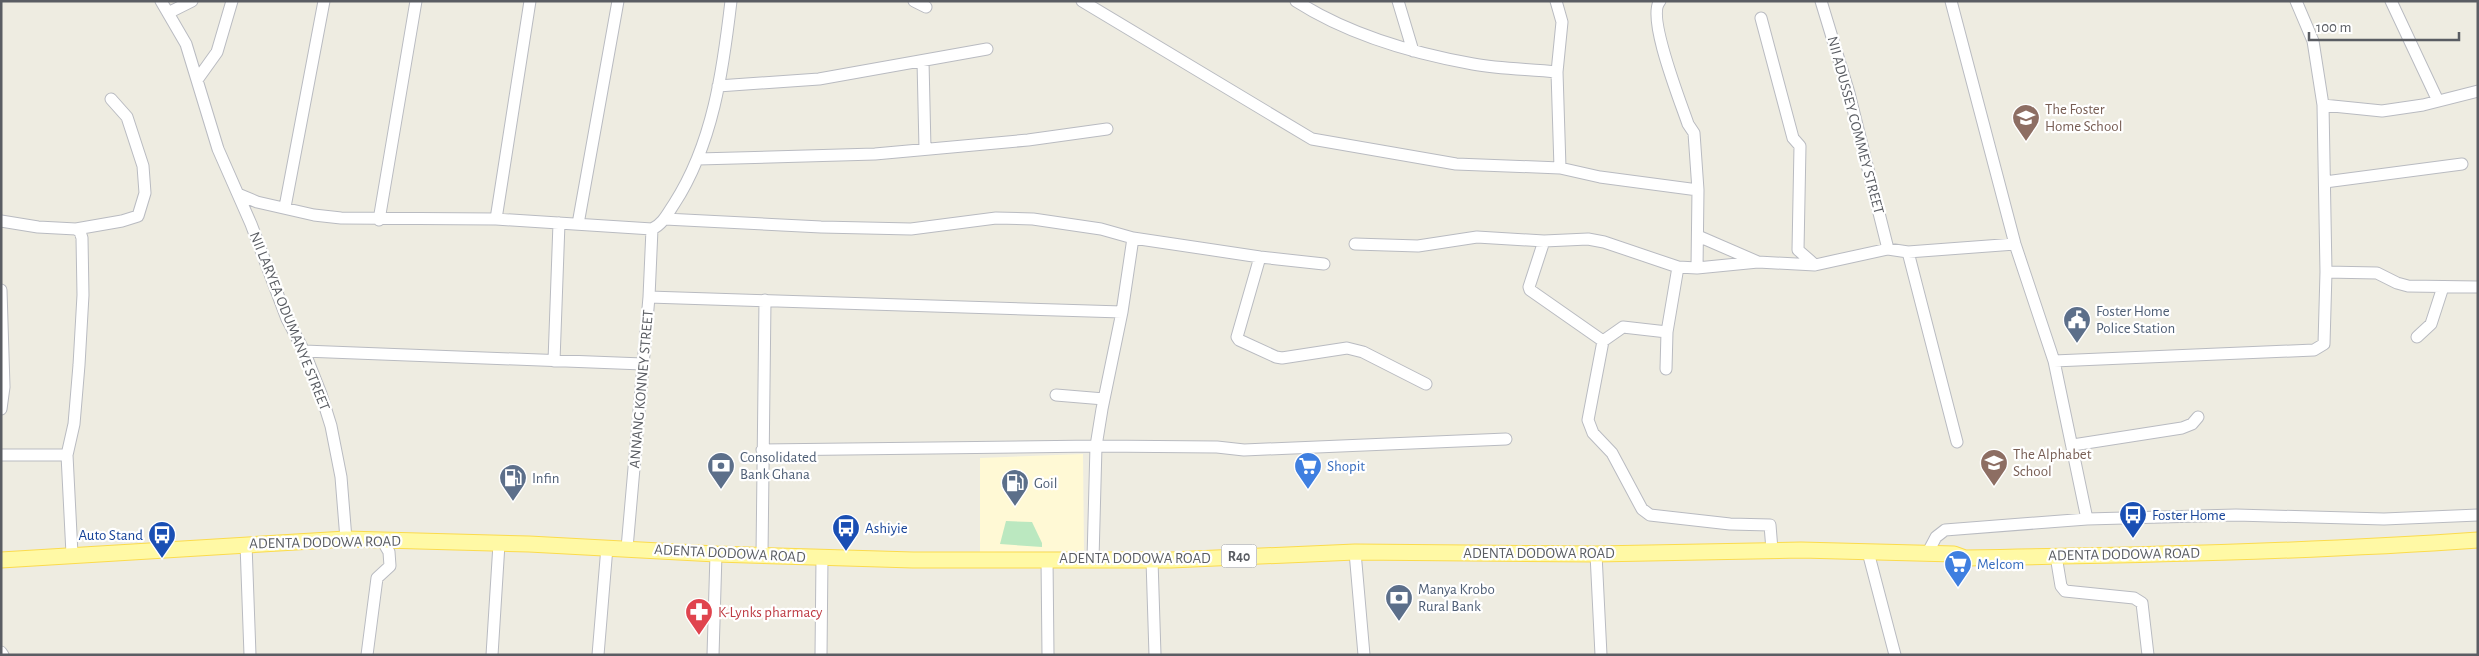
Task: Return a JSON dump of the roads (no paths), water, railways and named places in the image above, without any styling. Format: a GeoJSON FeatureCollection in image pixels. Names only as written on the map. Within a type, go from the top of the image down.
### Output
{"type":"FeatureCollection","features":[{"type":"Feature","properties":{"kind":"main road","name":"ADENTA DODOWA ROAD"},"geometry":{"type":"LineString","coordinates":[[1,560],[72,554],[346,539],[607,547],[822,558],[954,560],[1152,560],[1355,552],[1596,554],[1772,550],[1954,554],[1965,558],[2287,551],[2478,540]]}},
{"type":"Feature","properties":{"kind":"street","name":"NII LARYEA ODUMANYE STREET"},"geometry":{"type":"LineString","coordinates":[[161,1],[186,44],[218,149],[288,319],[304,351],[331,426],[341,477],[346,539]]}},
{"type":"Feature","properties":{"kind":"street"},"geometry":{"type":"LineString","coordinates":[[168,13],[192,1]]}},
{"type":"Feature","properties":{"kind":"street"},"geometry":{"type":"LineString","coordinates":[[197,80],[214,59],[232,1]]}},
{"type":"Feature","properties":{"kind":"street"},"geometry":{"type":"LineString","coordinates":[[285,207],[324,1]]}},
{"type":"Feature","properties":{"kind":"street"},"geometry":{"type":"LineString","coordinates":[[379,220],[416,1]]}},
{"type":"Feature","properties":{"kind":"street"},"geometry":{"type":"LineString","coordinates":[[496,219],[530,1]]}},
{"type":"Feature","properties":{"kind":"street"},"geometry":{"type":"LineString","coordinates":[[578,224],[618,1]]}},
{"type":"Feature","properties":{"kind":"street"},"geometry":{"type":"LineString","coordinates":[[238,194],[256,202],[314,215],[379,220],[496,219],[652,229],[665,218],[685,187],[698,159],[718,86],[731,1]]}},
{"type":"Feature","properties":{"kind":"street"},"geometry":{"type":"LineString","coordinates":[[914,1],[926,7]]}},
{"type":"Feature","properties":{"kind":"street"},"geometry":{"type":"LineString","coordinates":[[1082,1],[1312,139],[1456,164],[1560,168],[1607,178],[1698,190]]}},
{"type":"Feature","properties":{"kind":"street"},"geometry":{"type":"LineString","coordinates":[[1296,1],[1326,19],[1413,51],[1474,64],[1557,72]]}},
{"type":"Feature","properties":{"kind":"street"},"geometry":{"type":"LineString","coordinates":[[1398,1],[1413,51]]}},
{"type":"Feature","properties":{"kind":"street"},"geometry":{"type":"LineString","coordinates":[[1556,1],[1562,22],[1557,72],[1560,168]]}},
{"type":"Feature","properties":{"kind":"street"},"geometry":{"type":"LineString","coordinates":[[1660,1],[1656,12],[1663,52],[1688,124],[1694,133],[1698,190],[1697,268]]}},
{"type":"Feature","properties":{"kind":"street","name":"NII ADUSSEY COMMEY STREET"},"geometry":{"type":"LineString","coordinates":[[1821,1],[1853,111],[1888,250]]}},
{"type":"Feature","properties":{"kind":"street"},"geometry":{"type":"LineString","coordinates":[[1951,1],[2015,244],[2054,361],[2087,519]]}},
{"type":"Feature","properties":{"kind":"street"},"geometry":{"type":"LineString","coordinates":[[2054,361],[2314,350],[2324,344],[2326,272],[2323,105],[2314,41],[2296,1]]}},
{"type":"Feature","properties":{"kind":"street"},"geometry":{"type":"LineString","coordinates":[[2391,1],[2438,101]]}},
{"type":"Feature","properties":{"kind":"street"},"geometry":{"type":"LineString","coordinates":[[1761,18],[1793,138],[1800,146],[1798,250],[1815,265]]}},
{"type":"Feature","properties":{"kind":"street"},"geometry":{"type":"LineString","coordinates":[[718,86],[820,80],[987,49]]}},
{"type":"Feature","properties":{"kind":"street"},"geometry":{"type":"LineString","coordinates":[[923,60],[925,149]]}},
{"type":"Feature","properties":{"kind":"street"},"geometry":{"type":"LineString","coordinates":[[2323,105],[2382,111],[2438,101],[2478,91]]}},
{"type":"Feature","properties":{"kind":"street"},"geometry":{"type":"LineString","coordinates":[[1,221],[76,229],[122,221],[138,216],[145,193],[143,166],[136,139],[127,117],[111,99]]}},
{"type":"Feature","properties":{"kind":"street"},"geometry":{"type":"LineString","coordinates":[[698,159],[876,154],[1028,140],[1107,130]]}},
{"type":"Feature","properties":{"kind":"street"},"geometry":{"type":"LineString","coordinates":[[2325,182],[2462,164]]}},
{"type":"Feature","properties":{"kind":"street"},"geometry":{"type":"LineString","coordinates":[[665,218],[821,227],[911,228],[996,218],[1033,220],[1101,229],[1133,238],[1260,257],[1324,264]]}},
{"type":"Feature","properties":{"kind":"street"},"geometry":{"type":"LineString","coordinates":[[554,361],[559,223]]}},
{"type":"Feature","properties":{"kind":"street"},"geometry":{"type":"LineString","coordinates":[[72,554],[67,455],[74,424],[83,294],[82,238],[80,232],[76,229]]}},
{"type":"Feature","properties":{"kind":"street","name":"ANNANG KONNEY STREET"},"geometry":{"type":"LineString","coordinates":[[627,548],[649,296],[652,229]]}},
{"type":"Feature","properties":{"kind":"street"},"geometry":{"type":"LineString","coordinates":[[1698,236],[1758,262]]}},
{"type":"Feature","properties":{"kind":"street"},"geometry":{"type":"LineString","coordinates":[[1355,244],[1418,246],[1476,237],[1544,241],[1588,239],[1604,242],[1678,267],[1697,268],[1758,262],[1815,265],[1888,250],[1908,252],[2015,244]]}},
{"type":"Feature","properties":{"kind":"street"},"geometry":{"type":"LineString","coordinates":[[1093,559],[1096,446],[1122,312],[1133,238]]}},
{"type":"Feature","properties":{"kind":"street"},"geometry":{"type":"LineString","coordinates":[[1544,241],[1529,286],[1530,290],[1603,341]]}},
{"type":"Feature","properties":{"kind":"street"},"geometry":{"type":"LineString","coordinates":[[1908,252],[1957,442]]}},
{"type":"Feature","properties":{"kind":"street"},"geometry":{"type":"LineString","coordinates":[[1260,257],[1238,337],[1239,340],[1282,358],[1347,348],[1363,352],[1426,384]]}},
{"type":"Feature","properties":{"kind":"street"},"geometry":{"type":"LineString","coordinates":[[1666,369],[1667,332],[1678,267]]}},
{"type":"Feature","properties":{"kind":"street"},"geometry":{"type":"LineString","coordinates":[[2326,272],[2377,273],[2396,283],[2408,286],[2478,287]]}},
{"type":"Feature","properties":{"kind":"street"},"geometry":{"type":"LineString","coordinates":[[2417,336],[2431,324],[2443,286]]}},
{"type":"Feature","properties":{"kind":"street"},"geometry":{"type":"LineString","coordinates":[[1,290],[1,409]]}},
{"type":"Feature","properties":{"kind":"street"},"geometry":{"type":"LineString","coordinates":[[649,296],[1122,312]]}},
{"type":"Feature","properties":{"kind":"street"},"geometry":{"type":"LineString","coordinates":[[762,555],[764,300]]}},
{"type":"Feature","properties":{"kind":"street"},"geometry":{"type":"LineString","coordinates":[[1667,332],[1623,327],[1603,341],[1588,420],[1589,427],[1612,453],[1642,509],[1650,515],[1730,524],[1770,525],[1772,550]]}},
{"type":"Feature","properties":{"kind":"street"},"geometry":{"type":"LineString","coordinates":[[304,351],[643,364]]}},
{"type":"Feature","properties":{"kind":"street"},"geometry":{"type":"LineString","coordinates":[[1056,394],[1104,399]]}},
{"type":"Feature","properties":{"kind":"street"},"geometry":{"type":"LineString","coordinates":[[2073,445],[2182,428],[2192,424],[2198,417]]}},
{"type":"Feature","properties":{"kind":"street"},"geometry":{"type":"LineString","coordinates":[[762,450],[1096,446],[1217,447],[1244,450],[1506,439]]}},
{"type":"Feature","properties":{"kind":"street"},"geometry":{"type":"LineString","coordinates":[[1,455],[67,455]]}},
{"type":"Feature","properties":{"kind":"street"},"geometry":{"type":"LineString","coordinates":[[1927,554],[1936,537],[1945,530],[2087,519],[2236,515],[2384,519],[2478,515]]}},
{"type":"Feature","properties":{"kind":"street"},"geometry":{"type":"LineString","coordinates":[[368,655],[377,578],[390,566],[389,552],[382,540]]}},
{"type":"Feature","properties":{"kind":"street"},"geometry":{"type":"LineString","coordinates":[[246,544],[250,655]]}},
{"type":"Feature","properties":{"kind":"street"},"geometry":{"type":"LineString","coordinates":[[492,655],[499,544]]}},
{"type":"Feature","properties":{"kind":"street"},"geometry":{"type":"LineString","coordinates":[[598,655],[607,547]]}},
{"type":"Feature","properties":{"kind":"street"},"geometry":{"type":"LineString","coordinates":[[1355,552],[1364,655]]}},
{"type":"Feature","properties":{"kind":"street"},"geometry":{"type":"LineString","coordinates":[[1868,552],[1895,655]]}},
{"type":"Feature","properties":{"kind":"street"},"geometry":{"type":"LineString","coordinates":[[713,655],[716,554]]}},
{"type":"Feature","properties":{"kind":"street"},"geometry":{"type":"LineString","coordinates":[[1596,554],[1602,655]]}},
{"type":"Feature","properties":{"kind":"street"},"geometry":{"type":"LineString","coordinates":[[2056,556],[2063,590],[2134,598],[2142,603],[2148,655]]}},
{"type":"Feature","properties":{"kind":"street"},"geometry":{"type":"LineString","coordinates":[[821,655],[822,558]]}},
{"type":"Feature","properties":{"kind":"street"},"geometry":{"type":"LineString","coordinates":[[1047,559],[1048,655]]}},
{"type":"Feature","properties":{"kind":"street"},"geometry":{"type":"LineString","coordinates":[[1152,560],[1154,655]]}},
{"type":"Feature","properties":{"kind":"place","name":"The Foster Home School"},"geometry":{"type":"Point","coordinates":[2026,142]}},
{"type":"Feature","properties":{"kind":"place","name":"Foster Home Police Station"},"geometry":{"type":"Point","coordinates":[2077,344]}},
{"type":"Feature","properties":{"kind":"place","name":"The Alphabet School"},"geometry":{"type":"Point","coordinates":[1994,487]}},
{"type":"Feature","properties":{"kind":"place","name":"Consolidated Bank Ghana"},"geometry":{"type":"Point","coordinates":[721,490]}},
{"type":"Feature","properties":{"kind":"place","name":"Shopit"},"geometry":{"type":"Point","coordinates":[1308,490]}},
{"type":"Feature","properties":{"kind":"place","name":"Infin"},"geometry":{"type":"Point","coordinates":[513,502]}},
{"type":"Feature","properties":{"kind":"place","name":"Goil"},"geometry":{"type":"Point","coordinates":[1015,507]}},
{"type":"Feature","properties":{"kind":"place","name":"Foster Home"},"geometry":{"type":"Point","coordinates":[2133,539]}},
{"type":"Feature","properties":{"kind":"place","name":"Ashiyie"},"geometry":{"type":"Point","coordinates":[846,552]}},
{"type":"Feature","properties":{"kind":"place","name":"Auto Stand"},"geometry":{"type":"Point","coordinates":[162,559]}},
{"type":"Feature","properties":{"kind":"place","name":"Melcom"},"geometry":{"type":"Point","coordinates":[1958,588]}},
{"type":"Feature","properties":{"kind":"place","name":"Manya Krobo Rural Bank"},"geometry":{"type":"Point","coordinates":[1399,622]}},
{"type":"Feature","properties":{"kind":"place","name":"K-Lynks pharmacy"},"geometry":{"type":"Point","coordinates":[699,636]}}]}
